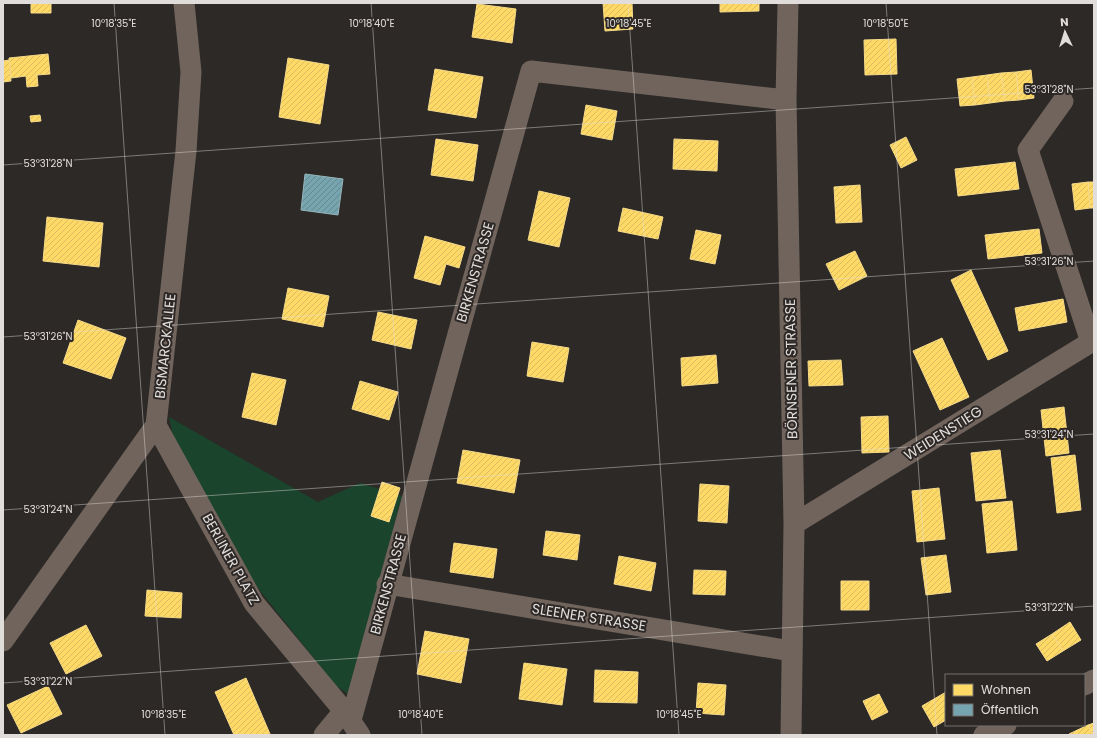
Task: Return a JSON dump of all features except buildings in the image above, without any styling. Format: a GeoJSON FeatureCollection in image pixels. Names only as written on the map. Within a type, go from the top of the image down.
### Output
{"type":"FeatureCollection","features":[{"type":"Feature","properties":{"kind":"street","name":"BISMARCKALLEE"},"geometry":{"type":"LineString","coordinates":[[3,641],[156,425],[186,151],[191,72],[184,3]]}},
{"type":"Feature","properties":{"kind":"street","name":"BÖRNSENER STRASSE"},"geometry":{"type":"LineString","coordinates":[[788,3],[786,100],[794,524],[791,735]]}},
{"type":"Feature","properties":{"kind":"street","name":"BIRKENSTRASSE"},"geometry":{"type":"LineString","coordinates":[[352,722],[387,584],[531,71],[786,100]]}},
{"type":"Feature","properties":{"kind":"street","name":"WEIDENSTIEG"},"geometry":{"type":"LineString","coordinates":[[794,524],[1092,343],[1028,150],[1063,101]]}},
{"type":"Feature","properties":{"kind":"street","name":"BERLINER PLATZ"},"geometry":{"type":"LineString","coordinates":[[156,425],[254,603],[352,722]]}},
{"type":"Feature","properties":{"kind":"street","name":"SLEENER STRASSE"},"geometry":{"type":"LineString","coordinates":[[387,584],[791,651]]}},
{"type":"Feature","properties":{"kind":"street"},"geometry":{"type":"LineString","coordinates":[[1085,684],[1094,680]]}},
{"type":"Feature","properties":{"kind":"street"},"geometry":{"type":"LineString","coordinates":[[324,735],[352,722]]}},
{"type":"Feature","properties":{"kind":"street"},"geometry":{"type":"LineString","coordinates":[[984,735],[1004,726]]}},
{"type":"Feature","properties":{"kind":"green space"},"geometry":{"type":"Polygon","coordinates":[[[169,417],[318,502],[360,483],[402,496],[348,694],[336,686],[257,587],[173,436],[169,417]]]}}]}
